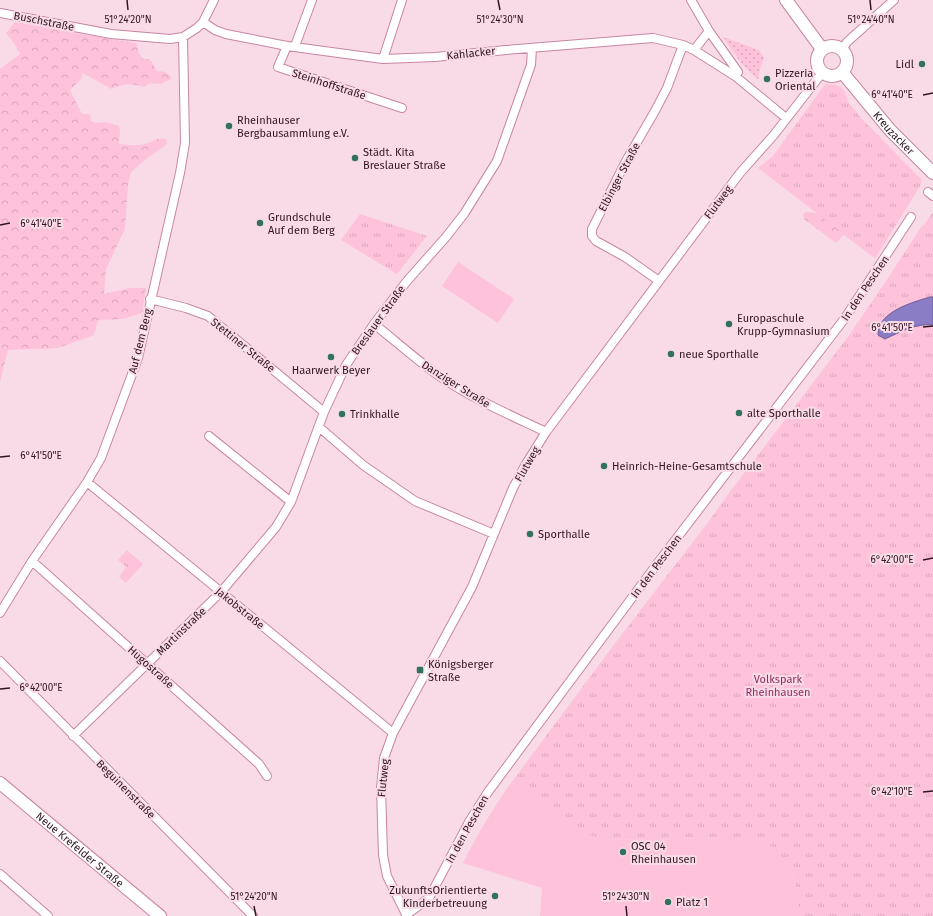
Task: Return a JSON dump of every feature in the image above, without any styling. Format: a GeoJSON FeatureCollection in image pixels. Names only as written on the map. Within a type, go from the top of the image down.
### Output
{"type":"FeatureCollection","features":[{"type":"Feature","properties":{"kind":"street"},"geometry":{"type":"LineString","coordinates":[[183,37],[191,34],[203,22],[214,0]]}},
{"type":"Feature","properties":{"kind":"street"},"geometry":{"type":"LineString","coordinates":[[295,46],[312,0]]}},
{"type":"Feature","properties":{"kind":"street"},"geometry":{"type":"LineString","coordinates":[[383,59],[402,0]]}},
{"type":"Feature","properties":{"kind":"street"},"geometry":{"type":"LineString","coordinates":[[691,0],[709,31],[738,72],[735,76]]}},
{"type":"Feature","properties":{"kind":"street"},"geometry":{"type":"LineString","coordinates":[[786,0],[822,50]]}},
{"type":"Feature","properties":{"kind":"street"},"geometry":{"type":"LineString","coordinates":[[842,50],[847,42],[894,0]]}},
{"type":"Feature","properties":{"kind":"street","name":"Buschstraße"},"geometry":{"type":"LineString","coordinates":[[0,13],[111,34],[170,39],[183,37]]}},
{"type":"Feature","properties":{"kind":"street","name":"Kahlacker"},"geometry":{"type":"LineString","coordinates":[[203,22],[215,30],[226,34],[287,46],[383,59],[435,57],[653,38],[683,45],[694,50],[735,76],[786,118]]}},
{"type":"Feature","properties":{"kind":"street"},"geometry":{"type":"LineString","coordinates":[[694,50],[709,31]]}},
{"type":"Feature","properties":{"kind":"street","name":"Auf dem Berg"},"geometry":{"type":"LineString","coordinates":[[0,613],[32,561],[87,482],[101,458],[138,358],[150,299],[180,173],[184,143],[183,37]]}},
{"type":"Feature","properties":{"kind":"street","name":"Elbinger Straße"},"geometry":{"type":"LineString","coordinates":[[659,281],[625,257],[596,241],[592,236],[592,229],[626,161],[667,88],[683,45]]}},
{"type":"Feature","properties":{"kind":"street","name":"Steinhoffstraße"},"geometry":{"type":"LineString","coordinates":[[287,46],[278,67],[402,108]]}},
{"type":"Feature","properties":{"kind":"street"},"geometry":{"type":"LineString","coordinates":[[830,46],[835,46],[842,50],[847,61],[842,72],[836,76],[826,76],[822,73],[817,64],[819,53],[830,46]]}},
{"type":"Feature","properties":{"kind":"street","name":"Breslauer Straße"},"geometry":{"type":"LineString","coordinates":[[221,592],[276,527],[291,502],[324,412],[346,364],[406,282],[460,219],[497,162],[531,65],[532,48]]}},
{"type":"Feature","properties":{"kind":"street","name":"Kreuzacker"},"geometry":{"type":"LineString","coordinates":[[842,72],[890,130],[933,173]]}},
{"type":"Feature","properties":{"kind":"street","name":"Flutweg"},"geometry":{"type":"LineString","coordinates":[[407,916],[387,876],[383,855],[381,788],[384,758],[393,733],[472,587],[513,488],[546,432],[740,173],[773,136],[822,73]]}},
{"type":"Feature","properties":{"kind":"street","name":"In den Peschen"},"geometry":{"type":"LineString","coordinates":[[407,916],[429,898],[488,792],[657,564],[845,318],[911,217]]}},
{"type":"Feature","properties":{"kind":"street","name":"Stettiner Straße"},"geometry":{"type":"LineString","coordinates":[[150,299],[186,308],[208,316],[324,412]]}},
{"type":"Feature","properties":{"kind":"street","name":"Danziger Straße"},"geometry":{"type":"LineString","coordinates":[[374,324],[431,370],[451,383],[491,406],[546,432]]}},
{"type":"Feature","properties":{"kind":"street"},"geometry":{"type":"LineString","coordinates":[[319,427],[364,465],[415,500],[494,534]]}},
{"type":"Feature","properties":{"kind":"street"},"geometry":{"type":"LineString","coordinates":[[209,436],[291,502]]}},
{"type":"Feature","properties":{"kind":"street","name":"Jakobstraße"},"geometry":{"type":"LineString","coordinates":[[87,482],[393,733]]}},
{"type":"Feature","properties":{"kind":"street","name":"Hugostraße"},"geometry":{"type":"LineString","coordinates":[[32,561],[259,764],[266,776]]}},
{"type":"Feature","properties":{"kind":"street","name":"Martinstraße"},"geometry":{"type":"LineString","coordinates":[[73,736],[221,592]]}},
{"type":"Feature","properties":{"kind":"street","name":"Beguinenstraße"},"geometry":{"type":"LineString","coordinates":[[0,661],[253,916]]}},
{"type":"Feature","properties":{"kind":"street","name":"Neue Krefelder Straße"},"geometry":{"type":"LineString","coordinates":[[0,783],[160,916]]}},
{"type":"Feature","properties":{"kind":"street"},"geometry":{"type":"LineString","coordinates":[[0,874],[48,916]]}},
{"type":"Feature","properties":{"kind":"green space"},"geometry":{"type":"Polygon","coordinates":[[[15,22],[136,43],[139,54],[143,59],[149,59],[157,71],[166,72],[171,78],[170,80],[161,84],[150,83],[144,87],[127,85],[111,89],[83,73],[81,79],[70,90],[82,114],[90,114],[91,122],[105,122],[119,126],[119,144],[138,145],[157,139],[166,139],[167,144],[131,172],[128,184],[125,229],[106,269],[104,294],[130,288],[146,288],[142,313],[123,319],[98,320],[94,335],[58,348],[8,350],[0,382],[0,69],[20,54],[6,33],[15,22]]]}},
{"type":"Feature","properties":{"kind":"green space"},"geometry":{"type":"Polygon","coordinates":[[[723,37],[759,50],[764,58],[758,80],[742,64],[723,37]]]}},
{"type":"Feature","properties":{"kind":"green space"},"geometry":{"type":"Polygon","coordinates":[[[826,84],[837,85],[842,88],[848,102],[862,119],[922,180],[919,188],[875,258],[758,168],[773,156],[826,84]]]}},
{"type":"Feature","properties":{"kind":"green space"},"geometry":{"type":"Polygon","coordinates":[[[904,209],[875,258],[844,235],[836,243],[804,219],[803,214],[806,212],[823,214],[904,209]]]}},
{"type":"Feature","properties":{"kind":"green space","name":"Volkspark Rheinhausen"},"geometry":{"type":"Polygon","coordinates":[[[933,212],[933,916],[801,916],[791,865],[718,837],[656,840],[603,839],[573,831],[511,783],[850,334],[921,227],[933,212]]]}},
{"type":"Feature","properties":{"kind":"green space"},"geometry":{"type":"Polygon","coordinates":[[[360,214],[427,236],[397,274],[341,240],[360,214]]]}},
{"type":"Feature","properties":{"kind":"green space"},"geometry":{"type":"Polygon","coordinates":[[[458,262],[514,299],[498,323],[442,286],[458,262]]]}},
{"type":"Feature","properties":{"kind":"green space"},"geometry":{"type":"Polygon","coordinates":[[[127,550],[143,564],[126,583],[119,577],[126,567],[118,560],[127,550]]]}},
{"type":"Feature","properties":{"kind":"green space","name":"OSC 04 Rheinhausen"},"geometry":{"type":"Polygon","coordinates":[[[511,783],[573,831],[603,839],[656,840],[718,837],[766,842],[791,865],[801,916],[540,916],[542,888],[463,863],[498,802],[511,783]]]}},
{"type":"Feature","properties":{"kind":"shaded area"},"geometry":{"type":"Polygon","coordinates":[[[933,297],[933,325],[920,325],[885,339],[878,335],[879,327],[883,320],[890,314],[906,305],[933,297]]]}},
{"type":"Feature","properties":{"kind":"place","name":"Lidl"},"geometry":{"type":"Point","coordinates":[922,64]}},
{"type":"Feature","properties":{"kind":"place","name":"Pizzeria Oriental"},"geometry":{"type":"Point","coordinates":[767,79]}},
{"type":"Feature","properties":{"kind":"place","name":"Rheinhauser Bergbausammlung e.V."},"geometry":{"type":"Point","coordinates":[229,126]}},
{"type":"Feature","properties":{"kind":"place","name":"Städt. Kita Breslauer Straße"},"geometry":{"type":"Point","coordinates":[355,158]}},
{"type":"Feature","properties":{"kind":"place","name":"Grundschule Auf dem Berg"},"geometry":{"type":"Point","coordinates":[260,223]}},
{"type":"Feature","properties":{"kind":"place","name":"Europaschule Krupp-Gymnasium"},"geometry":{"type":"Point","coordinates":[729,324]}},
{"type":"Feature","properties":{"kind":"place","name":"neue Sporthalle"},"geometry":{"type":"Point","coordinates":[671,354]}},
{"type":"Feature","properties":{"kind":"place","name":"Haarwerk Beyer"},"geometry":{"type":"Point","coordinates":[331,357]}},
{"type":"Feature","properties":{"kind":"place","name":"alte Sporthalle"},"geometry":{"type":"Point","coordinates":[739,413]}},
{"type":"Feature","properties":{"kind":"place","name":"Trinkhalle"},"geometry":{"type":"Point","coordinates":[342,414]}},
{"type":"Feature","properties":{"kind":"place","name":"Heinrich-Heine-Gesamtschule"},"geometry":{"type":"Point","coordinates":[604,466]}},
{"type":"Feature","properties":{"kind":"place","name":"Sporthalle"},"geometry":{"type":"Point","coordinates":[530,534]}},
{"type":"Feature","properties":{"kind":"place","name":"Königsberger Straße"},"geometry":{"type":"Point","coordinates":[420,670]}},
{"type":"Feature","properties":{"kind":"place","name":"OSC 04 Rheinhausen"},"geometry":{"type":"Point","coordinates":[623,852]}},
{"type":"Feature","properties":{"kind":"place","name":"ZukunftsOrientierte Kinderbetreuung"},"geometry":{"type":"Point","coordinates":[495,896]}},
{"type":"Feature","properties":{"kind":"place","name":"Platz 1"},"geometry":{"type":"Point","coordinates":[668,902]}}]}
